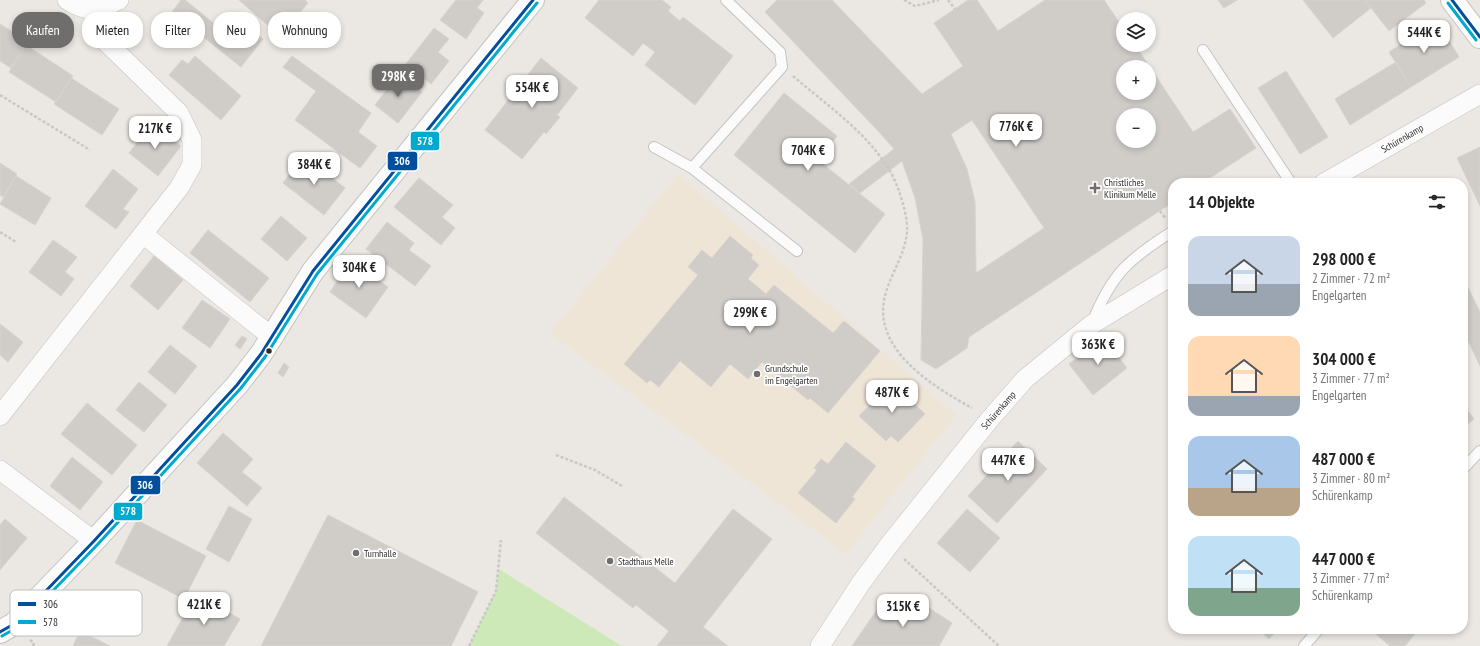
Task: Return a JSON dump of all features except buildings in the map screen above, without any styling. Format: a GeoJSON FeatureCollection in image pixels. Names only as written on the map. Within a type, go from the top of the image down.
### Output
{"type":"FeatureCollection","features":[{"type":"Feature","properties":{"kind":"street"},"geometry":{"type":"LineString","coordinates":[[67,0],[77,6],[99,10],[119,0]]}},
{"type":"Feature","properties":{"kind":"street"},"geometry":{"type":"LineString","coordinates":[[47,590],[94,541],[237,385],[272,337],[313,271],[533,0]]}},
{"type":"Feature","properties":{"kind":"street"},"geometry":{"type":"LineString","coordinates":[[1452,0],[1480,37]]}},
{"type":"Feature","properties":{"kind":"street"},"geometry":{"type":"LineString","coordinates":[[0,416],[142,234],[180,188],[192,165],[192,140],[179,114],[100,36],[99,10]]}},
{"type":"Feature","properties":{"kind":"street","name":"Schürenkamp"},"geometry":{"type":"LineString","coordinates":[[1333,178],[1480,94]]}},
{"type":"Feature","properties":{"kind":"street"},"geometry":{"type":"LineString","coordinates":[[142,234],[272,337]]}},
{"type":"Feature","properties":{"kind":"street","name":"Schürenkamp"},"geometry":{"type":"LineString","coordinates":[[820,646],[861,583],[889,545],[990,419],[1025,379],[1091,325],[1168,278]]}},
{"type":"Feature","properties":{"kind":"street"},"geometry":{"type":"LineString","coordinates":[[0,470],[94,541]]}},
{"type":"Feature","properties":{"kind":"street"},"geometry":{"type":"LineString","coordinates":[[0,632],[10,626]]}},
{"type":"Feature","properties":{"kind":"lane"},"geometry":{"type":"LineString","coordinates":[[692,168],[782,67],[780,52],[726,0]]}},
{"type":"Feature","properties":{"kind":"lane"},"geometry":{"type":"LineString","coordinates":[[1203,50],[1288,178]]}},
{"type":"Feature","properties":{"kind":"lane"},"geometry":{"type":"LineString","coordinates":[[654,147],[692,168],[797,251]]}},
{"type":"Feature","properties":{"kind":"lane"},"geometry":{"type":"LineString","coordinates":[[1091,325],[1101,300],[1112,280],[1145,249],[1168,234]]}},
{"type":"Feature","properties":{"kind":"lane"},"geometry":{"type":"LineString","coordinates":[[1468,464],[1480,451]]}},
{"type":"Feature","properties":{"kind":"lane"},"geometry":{"type":"LineString","coordinates":[[1304,646],[1315,634]]}},
{"type":"Feature","properties":{"kind":"path"},"geometry":{"type":"LineString","coordinates":[[904,0],[916,6],[939,0]]}},
{"type":"Feature","properties":{"kind":"path"},"geometry":{"type":"LineString","coordinates":[[948,0],[955,9]]}},
{"type":"Feature","properties":{"kind":"path"},"geometry":{"type":"LineString","coordinates":[[782,67],[867,141],[891,173],[899,191],[907,232],[901,253],[886,292],[882,310],[885,331],[894,346],[908,363],[926,379],[949,395],[990,419]]}},
{"type":"Feature","properties":{"kind":"path"},"geometry":{"type":"LineString","coordinates":[[0,94],[90,150]]}},
{"type":"Feature","properties":{"kind":"path"},"geometry":{"type":"LineString","coordinates":[[0,232],[16,242]]}},
{"type":"Feature","properties":{"kind":"path"},"geometry":{"type":"LineString","coordinates":[[556,455],[596,470],[622,486]]}},
{"type":"Feature","properties":{"kind":"path"},"geometry":{"type":"LineString","coordinates":[[469,646],[496,591],[500,569],[501,540]]}},
{"type":"Feature","properties":{"kind":"path"},"geometry":{"type":"LineString","coordinates":[[889,545],[999,646]]}},
{"type":"Feature","properties":{"kind":"shaded area","name":"Grundschule im Engelgarten"},"geometry":{"type":"Polygon","coordinates":[[[678,174],[956,415],[846,554],[550,333],[678,174]]]}},
{"type":"Feature","properties":{"kind":"green space"},"geometry":{"type":"Polygon","coordinates":[[[499,569],[622,646],[469,646],[496,591],[499,569]]]}},
{"type":"Feature","properties":{"kind":"transit line","name":"306"},"geometry":{"type":"LineString","coordinates":[[47,590],[94,541],[237,385],[261,354],[313,271],[533,0]]}},
{"type":"Feature","properties":{"kind":"transit line","name":"306"},"geometry":{"type":"LineString","coordinates":[[1452,0],[1480,37]]}},
{"type":"Feature","properties":{"kind":"transit line","name":"578"},"geometry":{"type":"LineString","coordinates":[[54,590],[98,544],[241,388],[265,357],[317,274],[537,3]]}},
{"type":"Feature","properties":{"kind":"transit line","name":"578"},"geometry":{"type":"LineString","coordinates":[[1448,3],[1476,40]]}},
{"type":"Feature","properties":{"kind":"transit line","name":"306"},"geometry":{"type":"LineString","coordinates":[[0,632],[10,626]]}},
{"type":"Feature","properties":{"kind":"transit line","name":"578"},"geometry":{"type":"LineString","coordinates":[[2,636],[10,632]]}},
{"type":"Feature","properties":{"kind":"place","name":"Christliches Klinikum Melle"},"geometry":{"type":"Point","coordinates":[1095,188]}},
{"type":"Feature","properties":{"kind":"place","name":"Grundschule im Engelgarten"},"geometry":{"type":"Point","coordinates":[757,374]}},
{"type":"Feature","properties":{"kind":"place","name":"Turnhalle"},"geometry":{"type":"Point","coordinates":[356,553]}},
{"type":"Feature","properties":{"kind":"place","name":"Stadthaus Melle"},"geometry":{"type":"Point","coordinates":[610,561]}}]}
